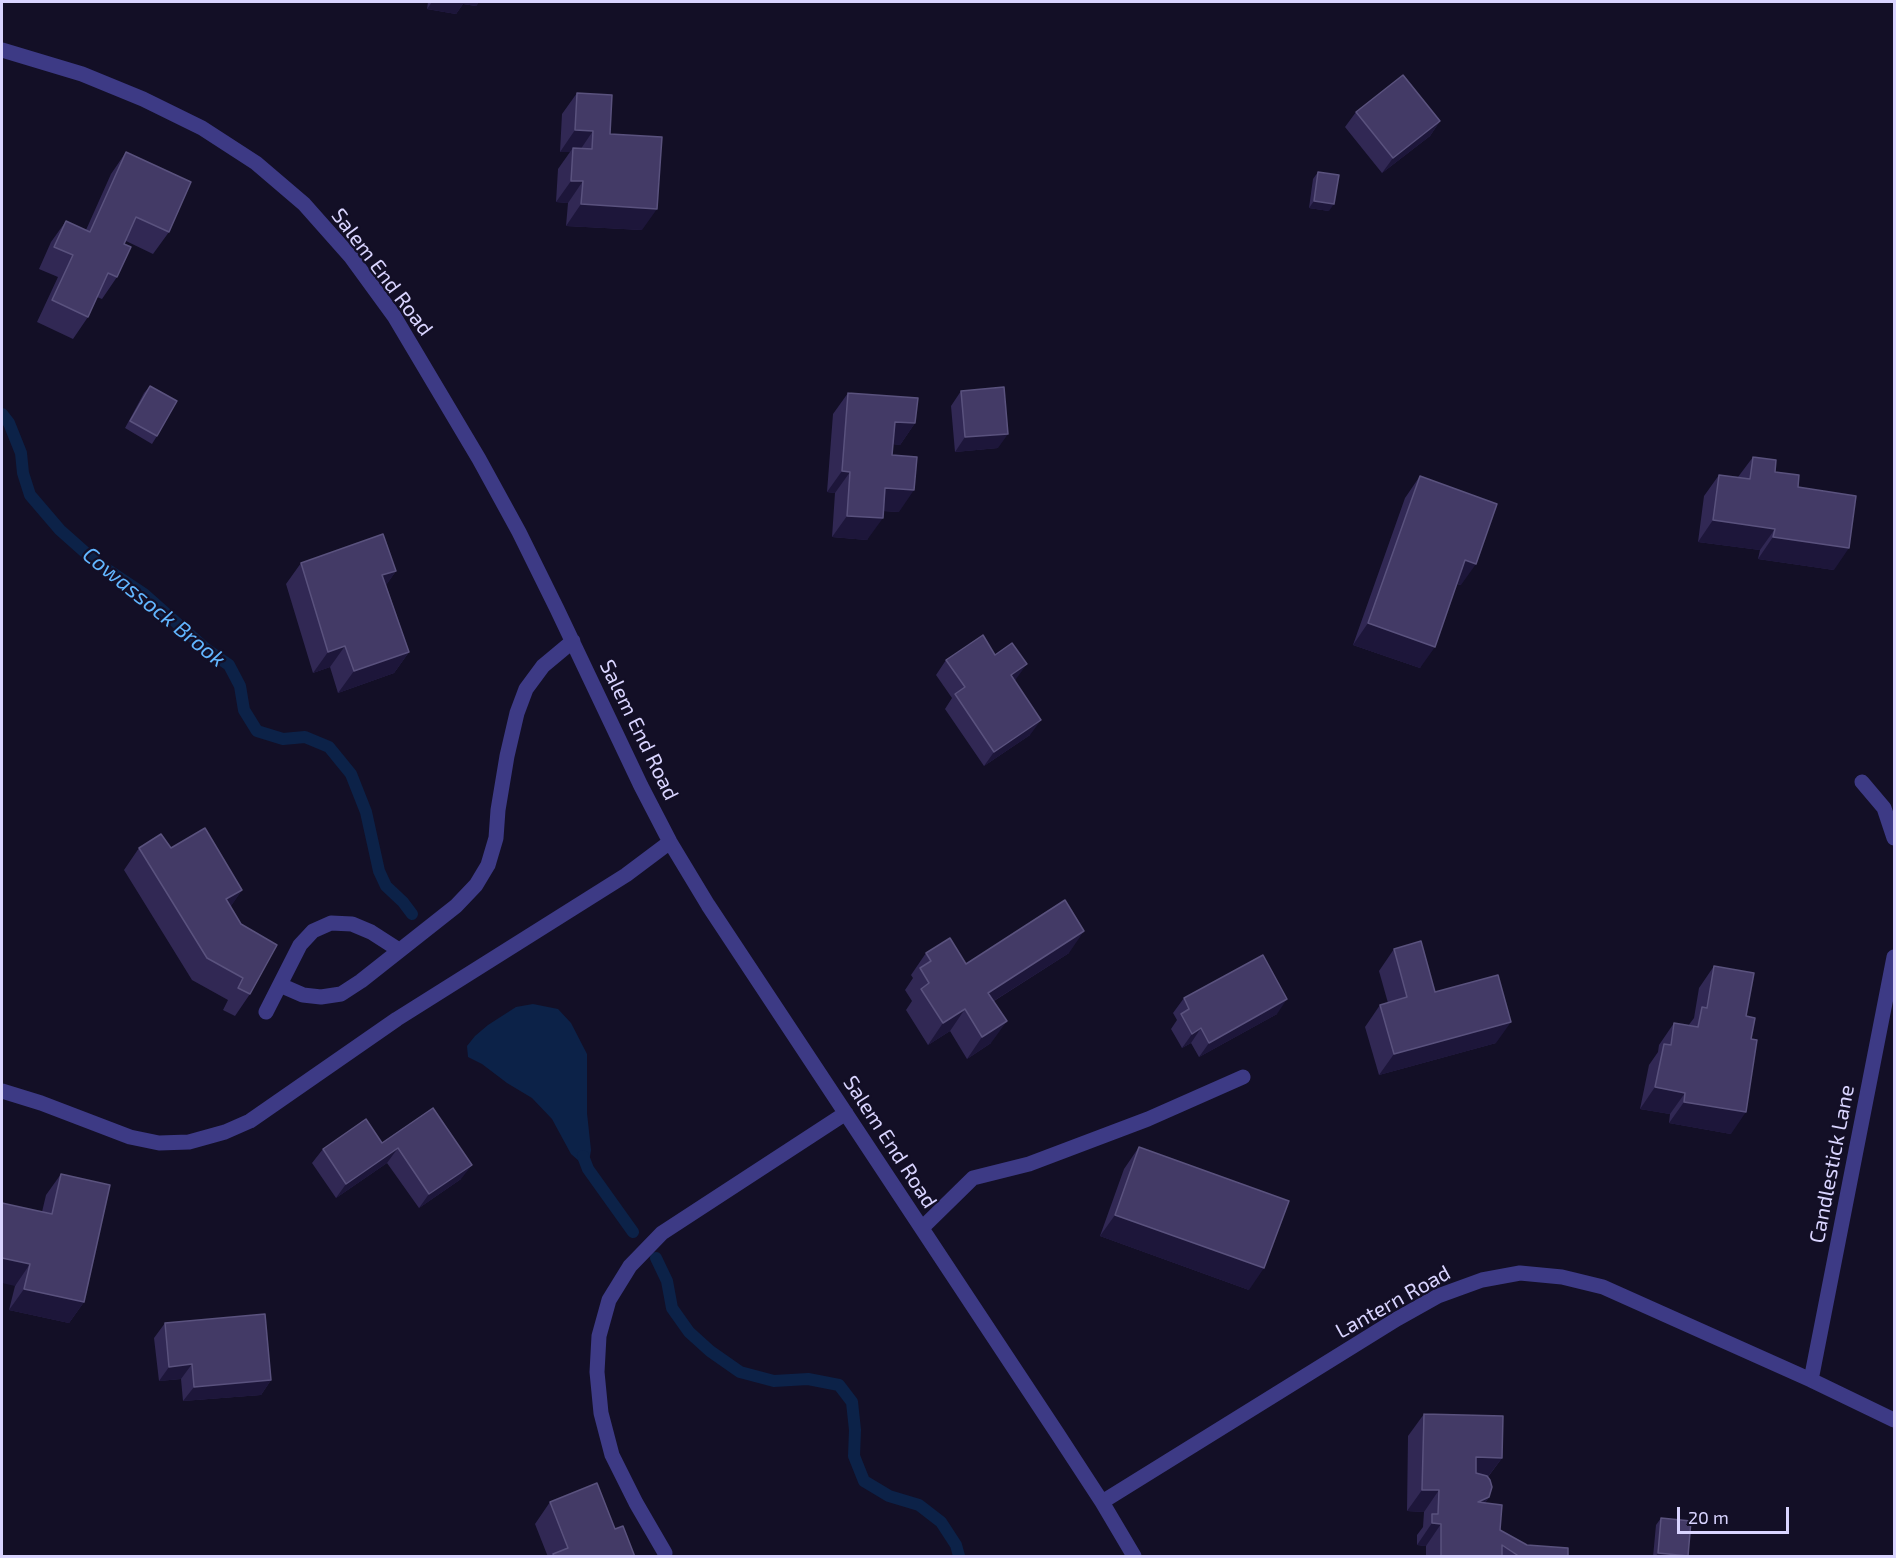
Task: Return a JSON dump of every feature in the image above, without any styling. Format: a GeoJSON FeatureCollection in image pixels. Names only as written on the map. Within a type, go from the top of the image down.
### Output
{"type":"FeatureCollection","features":[{"type":"Feature","properties":{"kind":"street","name":"Salem End Road"},"geometry":{"type":"LineString","coordinates":[[2,50],[82,74],[143,99],[202,128],[256,163],[304,204],[351,257],[394,316],[508,511],[573,641],[641,786],[670,842],[708,906],[1102,1502],[1134,1557]]}},
{"type":"Feature","properties":{"kind":"street"},"geometry":{"type":"LineString","coordinates":[[280,985],[303,995],[321,997],[341,993],[361,981],[456,906],[476,885],[488,865],[496,838],[507,756],[517,713],[526,689],[543,666],[573,641]]}},
{"type":"Feature","properties":{"kind":"street"},"geometry":{"type":"LineString","coordinates":[[1862,782],[1884,808],[1894,838]]}},
{"type":"Feature","properties":{"kind":"street"},"geometry":{"type":"LineString","coordinates":[[2,1091],[41,1103],[130,1137],[159,1143],[189,1142],[225,1132],[250,1121],[397,1019],[626,875],[670,842]]}},
{"type":"Feature","properties":{"kind":"street"},"geometry":{"type":"LineString","coordinates":[[266,1012],[300,945],[313,931],[332,924],[352,924],[371,932],[399,950]]}},
{"type":"Feature","properties":{"kind":"street","name":"Candlestick Lane"},"geometry":{"type":"LineString","coordinates":[[1810,1380],[1894,957]]}},
{"type":"Feature","properties":{"kind":"street"},"geometry":{"type":"LineString","coordinates":[[922,1228],[973,1178],[1029,1164],[1148,1119],[1243,1077]]}},
{"type":"Feature","properties":{"kind":"street"},"geometry":{"type":"LineString","coordinates":[[665,1553],[612,1455],[601,1413],[597,1372],[599,1336],[609,1300],[630,1266],[662,1233],[846,1113]]}},
{"type":"Feature","properties":{"kind":"street","name":"Lantern Road"},"geometry":{"type":"LineString","coordinates":[[1102,1502],[1397,1319],[1438,1296],[1482,1280],[1520,1273],[1562,1276],[1603,1287],[1894,1420]]}},
{"type":"Feature","properties":{"kind":"water"},"geometry":{"type":"Polygon","coordinates":[[[533,1004],[558,1009],[571,1023],[587,1054],[587,1113],[591,1150],[588,1169],[571,1154],[552,1119],[532,1098],[468,1057],[467,1046],[488,1025],[516,1007],[533,1004]]]}},
{"type":"Feature","properties":{"kind":"building"},"geometry":{"type":"Polygon","coordinates":[[[1403,75],[1440,121],[1393,158],[1356,112],[1403,75]]]}},
{"type":"Feature","properties":{"kind":"building"},"geometry":{"type":"Polygon","coordinates":[[[577,93],[612,95],[610,134],[662,137],[657,209],[581,204],[583,181],[571,181],[573,148],[592,149],[593,131],[575,130],[577,93]]]}},
{"type":"Feature","properties":{"kind":"building"},"geometry":{"type":"Polygon","coordinates":[[[126,152],[191,182],[169,232],[136,217],[124,244],[131,247],[117,277],[108,273],[88,317],[52,300],[73,255],[54,247],[66,221],[90,232],[126,152]]]}},
{"type":"Feature","properties":{"kind":"building"},"geometry":{"type":"Polygon","coordinates":[[[1318,172],[1339,175],[1334,204],[1314,201],[1318,172]]]}},
{"type":"Feature","properties":{"kind":"building"},"geometry":{"type":"Polygon","coordinates":[[[150,386],[177,401],[157,436],[130,421],[150,386]]]}},
{"type":"Feature","properties":{"kind":"building"},"geometry":{"type":"Polygon","coordinates":[[[1004,387],[1008,434],[965,437],[961,391],[1004,387]]]}},
{"type":"Feature","properties":{"kind":"building"},"geometry":{"type":"Polygon","coordinates":[[[848,393],[918,398],[915,423],[895,422],[892,455],[917,457],[914,490],[885,488],[883,518],[847,516],[850,472],[842,471],[848,393]]]}},
{"type":"Feature","properties":{"kind":"building"},"geometry":{"type":"Polygon","coordinates":[[[1753,457],[1776,460],[1775,472],[1799,475],[1798,487],[1856,496],[1849,548],[1773,537],[1775,529],[1713,520],[1719,475],[1750,479],[1753,457]]]}},
{"type":"Feature","properties":{"kind":"building"},"geometry":{"type":"Polygon","coordinates":[[[1420,476],[1497,504],[1476,564],[1465,560],[1435,647],[1368,623],[1420,476]]]}},
{"type":"Feature","properties":{"kind":"building"},"geometry":{"type":"Polygon","coordinates":[[[383,534],[396,571],[382,575],[409,652],[354,671],[345,646],[328,652],[301,563],[383,534]]]}},
{"type":"Feature","properties":{"kind":"building"},"geometry":{"type":"Polygon","coordinates":[[[983,635],[995,655],[1012,643],[1027,664],[1011,675],[1041,720],[994,752],[955,694],[965,687],[946,660],[983,635]]]}},
{"type":"Feature","properties":{"kind":"building"},"geometry":{"type":"Polygon","coordinates":[[[205,828],[242,890],[226,899],[241,924],[277,945],[250,994],[238,988],[243,978],[207,958],[139,848],[161,834],[171,848],[205,828]]]}},
{"type":"Feature","properties":{"kind":"building"},"geometry":{"type":"Polygon","coordinates":[[[1065,900],[1084,931],[988,993],[1007,1021],[982,1037],[965,1009],[943,1023],[921,989],[929,983],[920,968],[931,961],[926,953],[950,938],[966,964],[1065,900]]]}},
{"type":"Feature","properties":{"kind":"building"},"geometry":{"type":"Polygon","coordinates":[[[1421,941],[1435,992],[1498,975],[1511,1022],[1394,1054],[1380,1005],[1407,997],[1394,949],[1421,941]]]}},
{"type":"Feature","properties":{"kind":"building"},"geometry":{"type":"Polygon","coordinates":[[[1263,955],[1287,999],[1209,1043],[1201,1028],[1192,1034],[1181,1014],[1189,1009],[1184,998],[1263,955]]]}},
{"type":"Feature","properties":{"kind":"building"},"geometry":{"type":"Polygon","coordinates":[[[1714,966],[1754,973],[1746,1016],[1755,1018],[1751,1039],[1757,1040],[1746,1112],[1684,1102],[1685,1093],[1655,1087],[1664,1044],[1671,1045],[1674,1023],[1698,1027],[1702,1007],[1707,1008],[1714,966]]]}},
{"type":"Feature","properties":{"kind":"building"},"geometry":{"type":"Polygon","coordinates":[[[433,1108],[472,1165],[429,1194],[398,1148],[346,1184],[323,1149],[366,1119],[382,1143],[433,1108]]]}},
{"type":"Feature","properties":{"kind":"building"},"geometry":{"type":"Polygon","coordinates":[[[1139,1147],[1289,1201],[1264,1268],[1115,1215],[1139,1147]]]}},
{"type":"Feature","properties":{"kind":"building"},"geometry":{"type":"Polygon","coordinates":[[[61,1174],[110,1185],[84,1302],[24,1289],[30,1264],[2,1258],[2,1203],[52,1214],[61,1174]]]}},
{"type":"Feature","properties":{"kind":"building"},"geometry":{"type":"Polygon","coordinates":[[[265,1314],[271,1380],[194,1387],[192,1364],[169,1367],[165,1323],[265,1314]]]}},
{"type":"Feature","properties":{"kind":"building"},"geometry":{"type":"Polygon","coordinates":[[[1424,1414],[1503,1416],[1502,1458],[1476,1457],[1476,1473],[1487,1476],[1492,1487],[1489,1497],[1478,1502],[1502,1505],[1500,1530],[1527,1545],[1568,1548],[1568,1557],[1520,1557],[1502,1545],[1502,1557],[1441,1557],[1441,1524],[1432,1523],[1432,1514],[1438,1514],[1439,1490],[1422,1490],[1424,1414]]]}},
{"type":"Feature","properties":{"kind":"building"},"geometry":{"type":"Polygon","coordinates":[[[597,1483],[615,1529],[623,1526],[635,1557],[554,1557],[553,1554],[568,1548],[550,1502],[597,1483]]]}},
{"type":"Feature","properties":{"kind":"building"},"geometry":{"type":"Polygon","coordinates":[[[1661,1518],[1691,1521],[1688,1556],[1658,1553],[1661,1518]]]}},
{"type":"Feature","properties":{"kind":"waterway","name":"Cowassock Brook"},"geometry":{"type":"LineString","coordinates":[[2,414],[9,423],[21,453],[23,473],[30,495],[60,530],[96,562],[144,594],[206,649],[229,665],[240,686],[244,710],[257,731],[283,739],[305,737],[329,747],[351,774],[366,812],[379,871],[386,886],[412,914]]}},
{"type":"Feature","properties":{"kind":"waterway","name":"Cowassock Brook"},"geometry":{"type":"LineString","coordinates":[[583,1156],[588,1169],[633,1232]]}},
{"type":"Feature","properties":{"kind":"waterway","name":"Cowassock Brook"},"geometry":{"type":"LineString","coordinates":[[656,1258],[667,1281],[672,1308],[689,1332],[710,1351],[740,1372],[774,1381],[808,1379],[839,1385],[852,1402],[855,1430],[854,1456],[864,1481],[889,1496],[919,1505],[941,1522],[956,1545],[959,1556]]}}]}
